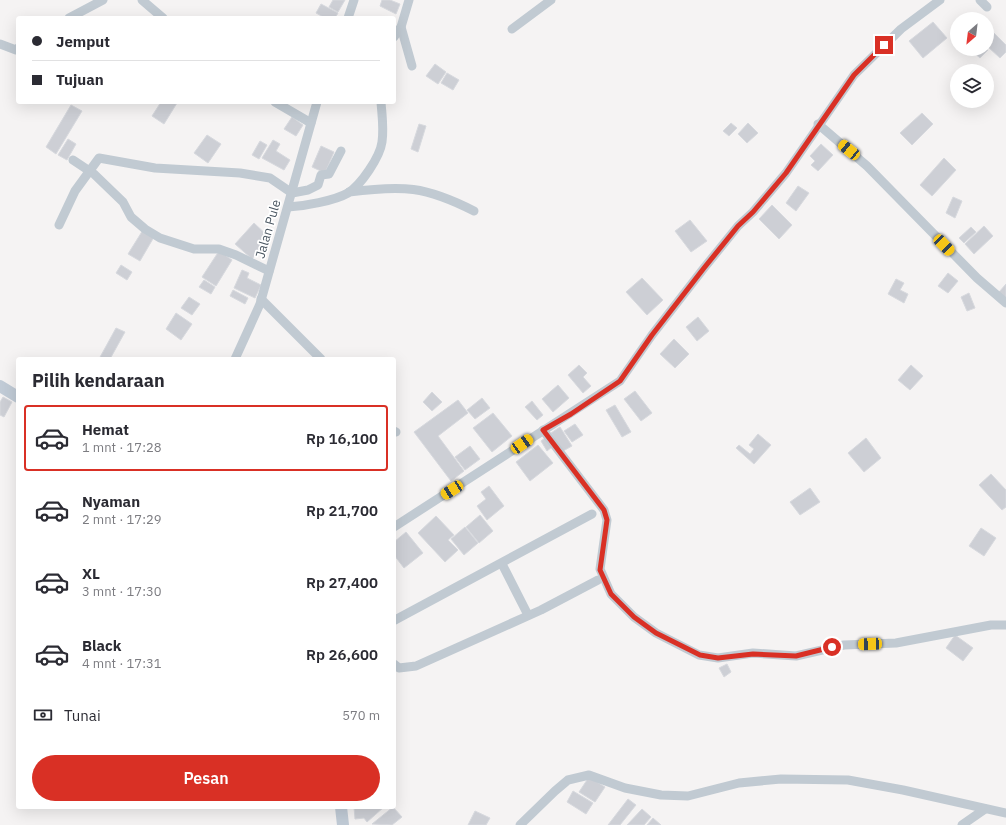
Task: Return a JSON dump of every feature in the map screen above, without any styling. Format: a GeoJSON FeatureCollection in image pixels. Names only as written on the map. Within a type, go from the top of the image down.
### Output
{"type":"FeatureCollection","features":[{"type":"Feature","properties":{"kind":"main road"},"geometry":{"type":"LineString","coordinates":[[0,386],[16,396]]}},
{"type":"Feature","properties":{"kind":"main road"},"geometry":{"type":"LineString","coordinates":[[341,809],[343,825]]}},
{"type":"Feature","properties":{"kind":"street"},"geometry":{"type":"LineString","coordinates":[[73,16],[103,0]]}},
{"type":"Feature","properties":{"kind":"street"},"geometry":{"type":"LineString","coordinates":[[142,0],[162,16]]}},
{"type":"Feature","properties":{"kind":"street"},"geometry":{"type":"LineString","coordinates":[[349,16],[354,0]]}},
{"type":"Feature","properties":{"kind":"street"},"geometry":{"type":"LineString","coordinates":[[396,34],[400,27],[409,0]]}},
{"type":"Feature","properties":{"kind":"street"},"geometry":{"type":"LineString","coordinates":[[512,29],[551,0]]}},
{"type":"Feature","properties":{"kind":"street"},"geometry":{"type":"LineString","coordinates":[[396,526],[620,381],[652,335],[704,268],[738,226],[753,212],[786,173],[818,124],[854,75],[901,29],[940,0]]}},
{"type":"Feature","properties":{"kind":"street"},"geometry":{"type":"LineString","coordinates":[[980,0],[987,7]]}},
{"type":"Feature","properties":{"kind":"street"},"geometry":{"type":"LineString","coordinates":[[400,27],[412,66]]}},
{"type":"Feature","properties":{"kind":"street"},"geometry":{"type":"LineString","coordinates":[[0,44],[16,50]]}},
{"type":"Feature","properties":{"kind":"street"},"geometry":{"type":"LineString","coordinates":[[278,104],[311,123]]}},
{"type":"Feature","properties":{"kind":"street","name":"Jalan Pule"},"geometry":{"type":"LineString","coordinates":[[236,357],[261,299],[316,104]]}},
{"type":"Feature","properties":{"kind":"street"},"geometry":{"type":"LineString","coordinates":[[349,192],[376,162],[382,144],[383,130],[381,104]]}},
{"type":"Feature","properties":{"kind":"street"},"geometry":{"type":"LineString","coordinates":[[818,124],[867,166],[977,278],[1006,303]]}},
{"type":"Feature","properties":{"kind":"street"},"geometry":{"type":"LineString","coordinates":[[59,225],[75,191],[99,158],[155,168],[240,173],[270,178],[292,193],[308,190],[318,185],[321,175],[329,174],[341,151]]}},
{"type":"Feature","properties":{"kind":"street"},"geometry":{"type":"LineString","coordinates":[[73,160],[90,171],[123,202],[131,217],[145,229],[160,238],[194,249],[219,249],[236,255],[269,271]]}},
{"type":"Feature","properties":{"kind":"street"},"geometry":{"type":"LineString","coordinates":[[288,207],[327,200],[349,192],[391,188],[415,189],[446,197],[474,211]]}},
{"type":"Feature","properties":{"kind":"street"},"geometry":{"type":"LineString","coordinates":[[261,299],[319,357]]}},
{"type":"Feature","properties":{"kind":"street"},"geometry":{"type":"LineString","coordinates":[[543,430],[604,510],[607,520],[600,570],[611,594],[634,617],[656,633],[700,655],[718,658],[753,654],[796,656],[844,645],[896,643],[990,625],[1006,625]]}},
{"type":"Feature","properties":{"kind":"street"},"geometry":{"type":"LineString","coordinates":[[396,619],[502,564],[592,514]]}},
{"type":"Feature","properties":{"kind":"street"},"geometry":{"type":"LineString","coordinates":[[502,564],[528,615]]}},
{"type":"Feature","properties":{"kind":"street"},"geometry":{"type":"LineString","coordinates":[[396,666],[399,668],[416,666],[528,615],[598,580]]}},
{"type":"Feature","properties":{"kind":"street"},"geometry":{"type":"LineString","coordinates":[[520,825],[568,780],[589,775],[625,788],[661,795],[688,796],[718,788],[781,779],[848,780],[903,790],[1006,813]]}},
{"type":"Feature","properties":{"kind":"street"},"geometry":{"type":"LineString","coordinates":[[962,825],[985,809]]}},
{"type":"Feature","properties":{"kind":"building"},"geometry":{"type":"Polygon","coordinates":[[[333,0],[345,0],[338,12],[329,7],[333,0]]]}},
{"type":"Feature","properties":{"kind":"building"},"geometry":{"type":"Polygon","coordinates":[[[382,0],[390,0],[400,4],[396,14],[380,6],[382,0]]]}},
{"type":"Feature","properties":{"kind":"building"},"geometry":{"type":"Polygon","coordinates":[[[321,4],[338,13],[336,16],[321,16],[316,13],[321,4]]]}},
{"type":"Feature","properties":{"kind":"building"},"geometry":{"type":"Polygon","coordinates":[[[933,22],[947,38],[923,58],[909,41],[933,22]]]}},
{"type":"Feature","properties":{"kind":"building"},"geometry":{"type":"Polygon","coordinates":[[[994,33],[1006,45],[1006,52],[1000,58],[994,52],[994,33]]]}},
{"type":"Feature","properties":{"kind":"building"},"geometry":{"type":"Polygon","coordinates":[[[435,64],[446,72],[438,84],[426,76],[435,64]]]}},
{"type":"Feature","properties":{"kind":"building"},"geometry":{"type":"Polygon","coordinates":[[[447,73],[459,80],[453,90],[441,83],[447,73]]]}},
{"type":"Feature","properties":{"kind":"building"},"geometry":{"type":"Polygon","coordinates":[[[160,104],[176,104],[164,124],[152,116],[160,104]]]}},
{"type":"Feature","properties":{"kind":"building"},"geometry":{"type":"Polygon","coordinates":[[[71,105],[82,111],[56,154],[46,147],[71,105]]]}},
{"type":"Feature","properties":{"kind":"building"},"geometry":{"type":"Polygon","coordinates":[[[922,113],[933,124],[912,145],[900,133],[922,113]]]}},
{"type":"Feature","properties":{"kind":"building"},"geometry":{"type":"Polygon","coordinates":[[[292,117],[303,125],[296,136],[284,129],[292,117]]]}},
{"type":"Feature","properties":{"kind":"building"},"geometry":{"type":"Polygon","coordinates":[[[731,123],[737,128],[729,136],[723,131],[731,123]]]}},
{"type":"Feature","properties":{"kind":"building"},"geometry":{"type":"Polygon","coordinates":[[[748,123],[758,133],[747,143],[738,134],[748,123]]]}},
{"type":"Feature","properties":{"kind":"building"},"geometry":{"type":"Polygon","coordinates":[[[419,124],[426,126],[418,152],[411,149],[419,124]]]}},
{"type":"Feature","properties":{"kind":"building"},"geometry":{"type":"Polygon","coordinates":[[[207,135],[221,144],[208,163],[194,153],[207,135]]]}},
{"type":"Feature","properties":{"kind":"building"},"geometry":{"type":"Polygon","coordinates":[[[68,139],[76,144],[67,160],[58,155],[68,139]]]}},
{"type":"Feature","properties":{"kind":"building"},"geometry":{"type":"Polygon","coordinates":[[[273,140],[280,144],[276,151],[290,160],[284,170],[262,158],[273,140]]]}},
{"type":"Feature","properties":{"kind":"building"},"geometry":{"type":"Polygon","coordinates":[[[260,141],[267,145],[259,159],[252,155],[260,141]]]}},
{"type":"Feature","properties":{"kind":"building"},"geometry":{"type":"Polygon","coordinates":[[[821,144],[833,155],[818,171],[811,165],[815,161],[810,156],[821,144]]]}},
{"type":"Feature","properties":{"kind":"building"},"geometry":{"type":"Polygon","coordinates":[[[321,146],[334,152],[325,173],[312,167],[321,146]]]}},
{"type":"Feature","properties":{"kind":"building"},"geometry":{"type":"Polygon","coordinates":[[[944,158],[956,170],[932,196],[920,185],[944,158]]]}},
{"type":"Feature","properties":{"kind":"building"},"geometry":{"type":"Polygon","coordinates":[[[798,186],[809,193],[796,211],[786,203],[798,186]]]}},
{"type":"Feature","properties":{"kind":"building"},"geometry":{"type":"Polygon","coordinates":[[[953,197],[962,201],[955,218],[946,213],[953,197]]]}},
{"type":"Feature","properties":{"kind":"building"},"geometry":{"type":"Polygon","coordinates":[[[772,205],[792,225],[779,239],[759,219],[772,205]]]}},
{"type":"Feature","properties":{"kind":"building"},"geometry":{"type":"Polygon","coordinates":[[[690,220],[707,241],[691,252],[675,231],[690,220]]]}},
{"type":"Feature","properties":{"kind":"building"},"geometry":{"type":"Polygon","coordinates":[[[254,223],[270,238],[252,259],[235,244],[254,223]]]}},
{"type":"Feature","properties":{"kind":"building"},"geometry":{"type":"Polygon","coordinates":[[[984,226],[993,236],[974,254],[965,244],[984,226]]]}},
{"type":"Feature","properties":{"kind":"building"},"geometry":{"type":"Polygon","coordinates":[[[971,227],[976,232],[964,243],[959,238],[971,227]]]}},
{"type":"Feature","properties":{"kind":"building"},"geometry":{"type":"Polygon","coordinates":[[[143,230],[154,237],[140,261],[128,254],[143,230]]]}},
{"type":"Feature","properties":{"kind":"building"},"geometry":{"type":"Polygon","coordinates":[[[219,251],[232,260],[216,286],[202,277],[219,251]]]}},
{"type":"Feature","properties":{"kind":"building"},"geometry":{"type":"Polygon","coordinates":[[[121,265],[132,272],[127,280],[116,273],[121,265]]]}},
{"type":"Feature","properties":{"kind":"building"},"geometry":{"type":"Polygon","coordinates":[[[242,270],[249,273],[247,278],[261,285],[255,298],[234,288],[242,270]]]}},
{"type":"Feature","properties":{"kind":"building"},"geometry":{"type":"Polygon","coordinates":[[[948,273],[958,281],[948,293],[938,286],[948,273]]]}},
{"type":"Feature","properties":{"kind":"building"},"geometry":{"type":"Polygon","coordinates":[[[642,278],[663,300],[647,315],[626,292],[642,278]]]}},
{"type":"Feature","properties":{"kind":"building"},"geometry":{"type":"Polygon","coordinates":[[[896,279],[904,283],[900,290],[908,294],[904,303],[888,294],[896,279]]]}},
{"type":"Feature","properties":{"kind":"building"},"geometry":{"type":"Polygon","coordinates":[[[204,280],[215,287],[211,294],[199,287],[204,280]]]}},
{"type":"Feature","properties":{"kind":"building"},"geometry":{"type":"Polygon","coordinates":[[[1006,284],[1006,299],[999,292],[1006,284]]]}},
{"type":"Feature","properties":{"kind":"building"},"geometry":{"type":"Polygon","coordinates":[[[233,290],[248,298],[245,304],[230,296],[233,290]]]}},
{"type":"Feature","properties":{"kind":"building"},"geometry":{"type":"Polygon","coordinates":[[[969,293],[975,308],[967,311],[961,297],[969,293]]]}},
{"type":"Feature","properties":{"kind":"building"},"geometry":{"type":"Polygon","coordinates":[[[189,297],[200,304],[192,315],[181,308],[189,297]]]}},
{"type":"Feature","properties":{"kind":"building"},"geometry":{"type":"Polygon","coordinates":[[[176,313],[192,324],[181,340],[166,329],[176,313]]]}},
{"type":"Feature","properties":{"kind":"building"},"geometry":{"type":"Polygon","coordinates":[[[698,317],[709,331],[697,341],[686,327],[698,317]]]}},
{"type":"Feature","properties":{"kind":"building"},"geometry":{"type":"Polygon","coordinates":[[[116,328],[125,332],[111,357],[100,357],[116,328]]]}},
{"type":"Feature","properties":{"kind":"building"},"geometry":{"type":"Polygon","coordinates":[[[674,339],[689,354],[675,368],[660,354],[674,339]]]}},
{"type":"Feature","properties":{"kind":"building"},"geometry":{"type":"Polygon","coordinates":[[[579,365],[587,373],[583,377],[591,386],[583,393],[568,375],[579,365]]]}},
{"type":"Feature","properties":{"kind":"building"},"geometry":{"type":"Polygon","coordinates":[[[911,365],[923,376],[910,390],[898,380],[911,365]]]}},
{"type":"Feature","properties":{"kind":"building"},"geometry":{"type":"Polygon","coordinates":[[[558,385],[569,398],[553,412],[542,399],[558,385]]]}},
{"type":"Feature","properties":{"kind":"building"},"geometry":{"type":"Polygon","coordinates":[[[635,391],[652,413],[641,421],[624,399],[635,391]]]}},
{"type":"Feature","properties":{"kind":"building"},"geometry":{"type":"Polygon","coordinates":[[[432,392],[442,402],[432,411],[423,402],[432,392]]]}},
{"type":"Feature","properties":{"kind":"building"},"geometry":{"type":"Polygon","coordinates":[[[3,397],[12,402],[4,417],[0,415],[0,402],[3,397]]]}},
{"type":"Feature","properties":{"kind":"building"},"geometry":{"type":"Polygon","coordinates":[[[482,398],[490,408],[475,419],[467,410],[482,398]]]}},
{"type":"Feature","properties":{"kind":"building"},"geometry":{"type":"Polygon","coordinates":[[[458,400],[468,413],[438,436],[464,471],[451,481],[414,432],[458,400]]]}},
{"type":"Feature","properties":{"kind":"building"},"geometry":{"type":"Polygon","coordinates":[[[532,401],[543,415],[537,420],[525,407],[532,401]]]}},
{"type":"Feature","properties":{"kind":"building"},"geometry":{"type":"Polygon","coordinates":[[[615,405],[631,432],[622,437],[606,410],[615,405]]]}},
{"type":"Feature","properties":{"kind":"building"},"geometry":{"type":"Polygon","coordinates":[[[493,413],[512,436],[492,452],[473,428],[493,413]]]}},
{"type":"Feature","properties":{"kind":"building"},"geometry":{"type":"Polygon","coordinates":[[[575,424],[583,435],[572,442],[564,431],[575,424]]]}},
{"type":"Feature","properties":{"kind":"building"},"geometry":{"type":"Polygon","coordinates":[[[560,427],[572,446],[563,451],[551,433],[560,427]]]}},
{"type":"Feature","properties":{"kind":"building"},"geometry":{"type":"Polygon","coordinates":[[[758,434],[771,445],[754,464],[736,448],[739,445],[750,454],[754,449],[749,445],[758,434]]]}},
{"type":"Feature","properties":{"kind":"building"},"geometry":{"type":"Polygon","coordinates":[[[545,438],[552,447],[547,451],[541,441],[545,438]]]}},
{"type":"Feature","properties":{"kind":"building"},"geometry":{"type":"Polygon","coordinates":[[[866,438],[881,458],[864,472],[848,453],[866,438]]]}},
{"type":"Feature","properties":{"kind":"building"},"geometry":{"type":"Polygon","coordinates":[[[538,445],[553,463],[530,481],[516,462],[538,445]]]}},
{"type":"Feature","properties":{"kind":"building"},"geometry":{"type":"Polygon","coordinates":[[[470,446],[480,459],[465,470],[455,457],[470,446]]]}},
{"type":"Feature","properties":{"kind":"building"},"geometry":{"type":"Polygon","coordinates":[[[991,474],[1006,490],[1006,507],[1002,510],[979,485],[991,474]]]}},
{"type":"Feature","properties":{"kind":"building"},"geometry":{"type":"Polygon","coordinates":[[[489,486],[504,506],[487,520],[477,506],[486,499],[481,492],[489,486]]]}},
{"type":"Feature","properties":{"kind":"building"},"geometry":{"type":"Polygon","coordinates":[[[810,488],[820,502],[800,515],[790,502],[810,488]]]}},
{"type":"Feature","properties":{"kind":"building"},"geometry":{"type":"Polygon","coordinates":[[[480,515],[493,531],[479,543],[466,527],[480,515]]]}},
{"type":"Feature","properties":{"kind":"building"},"geometry":{"type":"Polygon","coordinates":[[[436,516],[454,535],[448,540],[458,550],[445,562],[418,533],[436,516]]]}},
{"type":"Feature","properties":{"kind":"building"},"geometry":{"type":"Polygon","coordinates":[[[465,527],[478,543],[464,555],[451,539],[465,527]]]}},
{"type":"Feature","properties":{"kind":"building"},"geometry":{"type":"Polygon","coordinates":[[[981,528],[996,538],[984,556],[969,546],[981,528]]]}},
{"type":"Feature","properties":{"kind":"building"},"geometry":{"type":"Polygon","coordinates":[[[406,532],[423,553],[404,568],[396,558],[396,540],[406,532]]]}},
{"type":"Feature","properties":{"kind":"building"},"geometry":{"type":"Polygon","coordinates":[[[955,635],[973,648],[963,661],[946,648],[955,635]]]}},
{"type":"Feature","properties":{"kind":"building"},"geometry":{"type":"Polygon","coordinates":[[[727,664],[731,672],[724,677],[719,668],[727,664]]]}},
{"type":"Feature","properties":{"kind":"building"},"geometry":{"type":"Polygon","coordinates":[[[589,777],[605,787],[595,802],[579,792],[589,777]]]}},
{"type":"Feature","properties":{"kind":"building"},"geometry":{"type":"Polygon","coordinates":[[[573,791],[593,803],[586,814],[567,802],[573,791]]]}},
{"type":"Feature","properties":{"kind":"building"},"geometry":{"type":"Polygon","coordinates":[[[628,799],[636,805],[620,825],[608,825],[628,799]]]}},
{"type":"Feature","properties":{"kind":"building"},"geometry":{"type":"Polygon","coordinates":[[[354,809],[382,809],[367,822],[364,818],[355,819],[354,809]]]}},
{"type":"Feature","properties":{"kind":"building"},"geometry":{"type":"Polygon","coordinates":[[[391,809],[395,809],[402,817],[392,825],[372,824],[391,809]]]}},
{"type":"Feature","properties":{"kind":"building"},"geometry":{"type":"Polygon","coordinates":[[[642,809],[651,817],[644,825],[627,825],[642,809]]]}},
{"type":"Feature","properties":{"kind":"building"},"geometry":{"type":"Polygon","coordinates":[[[475,811],[490,818],[486,825],[468,825],[475,811]]]}},
{"type":"Feature","properties":{"kind":"building"},"geometry":{"type":"Polygon","coordinates":[[[653,818],[661,825],[647,825],[653,818]]]}},
{"type":"Feature","properties":{"kind":"route"},"geometry":{"type":"LineString","coordinates":[[832,647],[796,656],[753,654],[718,658],[700,655],[679,645],[656,633],[634,617],[611,594],[600,570],[603,538],[607,520],[604,510],[543,430],[571,414],[620,381],[652,335],[704,268],[738,226],[753,212],[786,173],[818,124],[854,75],[884,45]]}}]}
